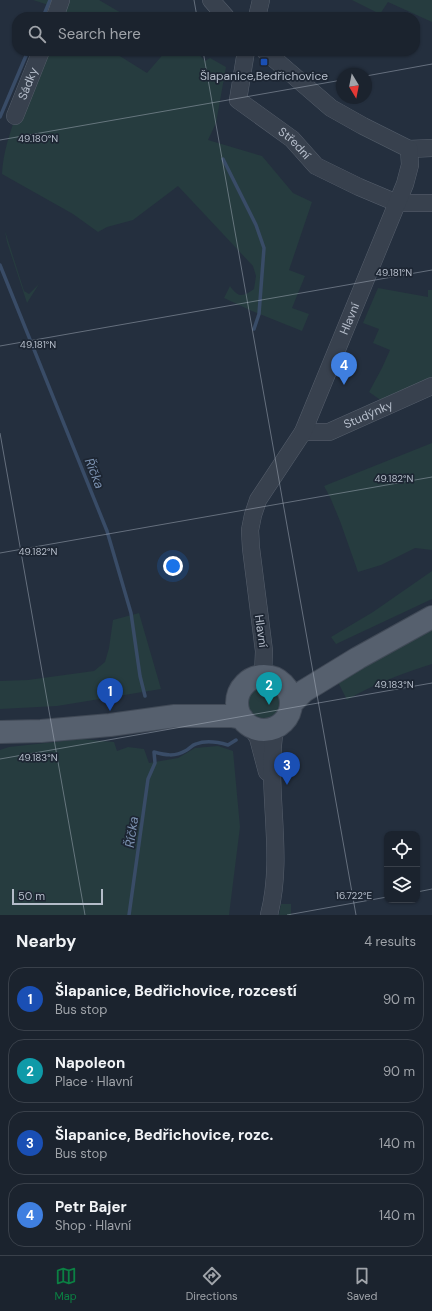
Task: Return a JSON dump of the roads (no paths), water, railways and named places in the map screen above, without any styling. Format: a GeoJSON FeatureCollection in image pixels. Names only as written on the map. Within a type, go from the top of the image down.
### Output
{"type":"FeatureCollection","features":[{"type":"Feature","properties":{"kind":"main road"},"geometry":{"type":"LineString","coordinates":[[292,703],[304,691],[358,658],[432,618]]}},
{"type":"Feature","properties":{"kind":"main road"},"geometry":{"type":"LineString","coordinates":[[246,723],[238,710],[237,701],[239,692],[245,683],[253,677],[297,682],[358,658]]}},
{"type":"Feature","properties":{"kind":"main road"},"geometry":{"type":"LineString","coordinates":[[0,732],[41,731],[110,725],[175,716],[232,716],[263,730],[275,728],[282,724],[287,718],[292,703],[287,688],[272,678]]}},
{"type":"Feature","properties":{"kind":"main road"},"geometry":{"type":"LineString","coordinates":[[175,716],[218,702],[239,692]]}},
{"type":"Feature","properties":{"kind":"street"},"geometry":{"type":"LineString","coordinates":[[57,12],[62,0]]}},
{"type":"Feature","properties":{"kind":"street"},"geometry":{"type":"LineString","coordinates":[[211,0],[222,12]]}},
{"type":"Feature","properties":{"kind":"street"},"geometry":{"type":"LineString","coordinates":[[258,12],[261,0]]}},
{"type":"Feature","properties":{"kind":"street","name":"Sádky"},"geometry":{"type":"LineString","coordinates":[[14,116],[39,56]]}},
{"type":"Feature","properties":{"kind":"street","name":"Střední"},"geometry":{"type":"LineString","coordinates":[[245,56],[238,100],[292,139],[316,166],[359,187],[397,203]]}},
{"type":"Feature","properties":{"kind":"street"},"geometry":{"type":"LineString","coordinates":[[272,56],[331,108],[409,149],[432,148]]}},
{"type":"Feature","properties":{"kind":"street","name":"Hlavní"},"geometry":{"type":"LineString","coordinates":[[272,678],[264,651],[250,548],[250,530],[253,515],[258,500],[303,432],[407,178],[410,165],[409,149]]}},
{"type":"Feature","properties":{"kind":"street"},"geometry":{"type":"LineString","coordinates":[[397,203],[432,203]]}},
{"type":"Feature","properties":{"kind":"street","name":"Studýnky"},"geometry":{"type":"LineString","coordinates":[[303,432],[329,432],[432,386]]}},
{"type":"Feature","properties":{"kind":"street"},"geometry":{"type":"LineString","coordinates":[[246,723],[258,738],[272,788]]}},
{"type":"Feature","properties":{"kind":"street"},"geometry":{"type":"LineString","coordinates":[[269,915],[275,879],[276,849],[272,788],[275,728]]}},
{"type":"Feature","properties":{"kind":"waterway","name":"Říčka"},"geometry":{"type":"LineString","coordinates":[[45,12],[50,0]]}},
{"type":"Feature","properties":{"kind":"waterway","name":"Říčka"},"geometry":{"type":"LineString","coordinates":[[0,117],[26,56]]}},
{"type":"Feature","properties":{"kind":"waterway"},"geometry":{"type":"LineString","coordinates":[[223,159],[256,225],[264,248],[259,314],[254,329]]}},
{"type":"Feature","properties":{"kind":"waterway","name":"Říčka"},"geometry":{"type":"LineString","coordinates":[[0,265],[107,531],[131,613],[140,676],[145,696]]}},
{"type":"Feature","properties":{"kind":"waterway","name":"Říčka"},"geometry":{"type":"LineString","coordinates":[[129,915],[148,779],[155,763],[154,752],[174,755],[181,753],[193,745],[204,742],[228,745],[236,740]]}},
{"type":"Feature","properties":{"kind":"place","name":"Šlapanice,Bedřichovice"},"geometry":{"type":"Point","coordinates":[264,62]}},
{"type":"Feature","properties":{"kind":"place","name":"Petr Bajer"},"geometry":{"type":"Point","coordinates":[344,385]}},
{"type":"Feature","properties":{"kind":"place","name":"Napoleon"},"geometry":{"type":"Point","coordinates":[269,705]}},
{"type":"Feature","properties":{"kind":"place","name":"Šlapanice, Bedřichovice, rozcestí"},"geometry":{"type":"Point","coordinates":[110,711]}},
{"type":"Feature","properties":{"kind":"place","name":"Šlapanice, Bedřichovice, rozc."},"geometry":{"type":"Point","coordinates":[287,785]}}]}
